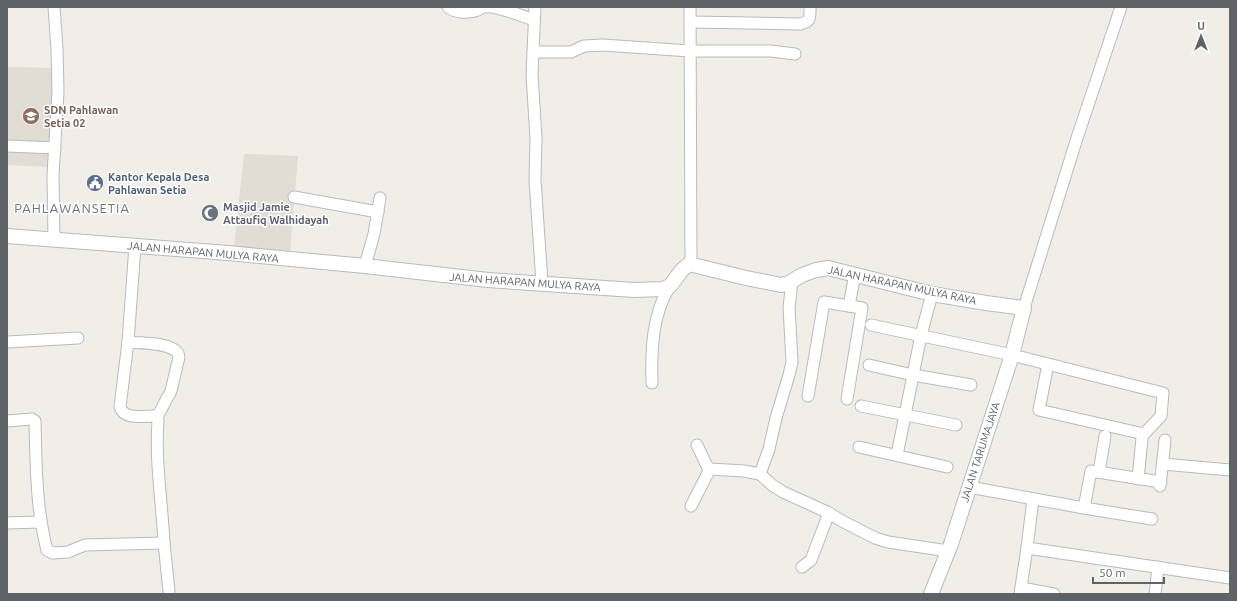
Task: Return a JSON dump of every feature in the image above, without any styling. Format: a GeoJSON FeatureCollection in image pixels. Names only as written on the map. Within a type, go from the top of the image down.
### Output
{"type":"FeatureCollection","features":[{"type":"Feature","properties":{"kind":"street"},"geometry":{"type":"LineString","coordinates":[[54,7],[58,72],[53,175],[54,240]]}},
{"type":"Feature","properties":{"kind":"street"},"geometry":{"type":"LineString","coordinates":[[448,7],[452,10],[465,12],[475,11],[484,7],[492,7],[534,20]]}},
{"type":"Feature","properties":{"kind":"street"},"geometry":{"type":"LineString","coordinates":[[535,7],[532,75],[536,138],[535,180],[542,284]]}},
{"type":"Feature","properties":{"kind":"street"},"geometry":{"type":"LineString","coordinates":[[652,383],[651,350],[664,296],[670,286],[687,266],[691,264],[690,7]]}},
{"type":"Feature","properties":{"kind":"street"},"geometry":{"type":"LineString","coordinates":[[690,22],[800,24],[806,23],[810,18],[810,7]]}},
{"type":"Feature","properties":{"kind":"street"},"geometry":{"type":"LineString","coordinates":[[1024,308],[1070,158],[1121,7]]}},
{"type":"Feature","properties":{"kind":"street"},"geometry":{"type":"LineString","coordinates":[[533,52],[570,52],[584,46],[591,45],[690,51],[755,50],[795,54]]}},
{"type":"Feature","properties":{"kind":"street"},"geometry":{"type":"LineString","coordinates":[[7,146],[55,148]]}},
{"type":"Feature","properties":{"kind":"street"},"geometry":{"type":"LineString","coordinates":[[294,198],[378,212]]}},
{"type":"Feature","properties":{"kind":"street"},"geometry":{"type":"LineString","coordinates":[[365,266],[374,234],[380,198]]}},
{"type":"Feature","properties":{"kind":"street","name":"JALAN HARAPAN MULYA RAYA"},"geometry":{"type":"LineString","coordinates":[[7,236],[228,253],[365,266],[488,280],[634,290],[663,289],[670,286]]}},
{"type":"Feature","properties":{"kind":"street"},"geometry":{"type":"LineString","coordinates":[[135,246],[128,342],[120,407],[123,413],[128,415],[157,417]]}},
{"type":"Feature","properties":{"kind":"street","name":"JALAN HARAPAN MULYA RAYA"},"geometry":{"type":"LineString","coordinates":[[691,264],[766,282],[785,285],[802,275],[822,268],[828,268],[932,294],[1024,308]]}},
{"type":"Feature","properties":{"kind":"street"},"geometry":{"type":"LineString","coordinates":[[849,306],[855,274]]}},
{"type":"Feature","properties":{"kind":"street"},"geometry":{"type":"LineString","coordinates":[[760,474],[769,449],[792,362],[789,308],[792,282]]}},
{"type":"Feature","properties":{"kind":"street"},"geometry":{"type":"LineString","coordinates":[[897,455],[921,335],[932,294]]}},
{"type":"Feature","properties":{"kind":"street"},"geometry":{"type":"LineString","coordinates":[[808,396],[824,302],[862,308],[847,399]]}},
{"type":"Feature","properties":{"kind":"street","name":"JALAN TARUMAJAYA"},"geometry":{"type":"LineString","coordinates":[[931,594],[948,551],[1012,355],[1024,308]]}},
{"type":"Feature","properties":{"kind":"street"},"geometry":{"type":"LineString","coordinates":[[871,325],[1012,355],[1048,364],[1163,393],[1161,416],[1144,434],[1039,410],[1048,364]]}},
{"type":"Feature","properties":{"kind":"street"},"geometry":{"type":"LineString","coordinates":[[7,342],[78,338]]}},
{"type":"Feature","properties":{"kind":"street"},"geometry":{"type":"LineString","coordinates":[[128,342],[160,344],[171,348],[178,353],[179,357],[171,391],[157,417],[158,479],[170,592]]}},
{"type":"Feature","properties":{"kind":"street"},"geometry":{"type":"LineString","coordinates":[[869,365],[913,375],[971,385]]}},
{"type":"Feature","properties":{"kind":"street"},"geometry":{"type":"LineString","coordinates":[[861,406],[956,425]]}},
{"type":"Feature","properties":{"kind":"street"},"geometry":{"type":"LineString","coordinates":[[7,421],[32,418],[35,421],[40,522],[47,550],[52,553],[72,551],[85,545],[164,543]]}},
{"type":"Feature","properties":{"kind":"street"},"geometry":{"type":"LineString","coordinates":[[1099,472],[1106,436]]}},
{"type":"Feature","properties":{"kind":"street"},"geometry":{"type":"LineString","coordinates":[[1138,478],[1142,438]]}},
{"type":"Feature","properties":{"kind":"street"},"geometry":{"type":"LineString","coordinates":[[1084,508],[1091,470],[1138,478],[1161,484],[1165,440]]}},
{"type":"Feature","properties":{"kind":"street"},"geometry":{"type":"LineString","coordinates":[[697,445],[707,466],[710,469],[744,471],[760,474],[782,492],[875,538],[888,542],[948,551]]}},
{"type":"Feature","properties":{"kind":"street"},"geometry":{"type":"LineString","coordinates":[[860,447],[947,467]]}},
{"type":"Feature","properties":{"kind":"street"},"geometry":{"type":"LineString","coordinates":[[1163,464],[1230,470]]}},
{"type":"Feature","properties":{"kind":"street"},"geometry":{"type":"LineString","coordinates":[[691,506],[710,469]]}},
{"type":"Feature","properties":{"kind":"street"},"geometry":{"type":"LineString","coordinates":[[969,487],[1152,519]]}},
{"type":"Feature","properties":{"kind":"street"},"geometry":{"type":"LineString","coordinates":[[1033,499],[1020,591],[1054,594]]}},
{"type":"Feature","properties":{"kind":"street"},"geometry":{"type":"LineString","coordinates":[[802,567],[811,560],[829,514]]}},
{"type":"Feature","properties":{"kind":"street"},"geometry":{"type":"LineString","coordinates":[[7,523],[40,522]]}},
{"type":"Feature","properties":{"kind":"street"},"geometry":{"type":"LineString","coordinates":[[1027,548],[1230,578]]}},
{"type":"Feature","properties":{"kind":"street"},"geometry":{"type":"LineString","coordinates":[[1155,594],[1158,567]]}},
{"type":"Feature","properties":{"kind":"shaded area","name":"SDN Pahlawan Setia 02"},"geometry":{"type":"Polygon","coordinates":[[[7,67],[56,68],[53,167],[7,165],[7,67]]]}},
{"type":"Feature","properties":{"kind":"shaded area"},"geometry":{"type":"Polygon","coordinates":[[[244,154],[298,156],[290,253],[234,248],[244,154]]]}},
{"type":"Feature","properties":{"kind":"place","name":"SDN Pahlawan Setia 02"},"geometry":{"type":"Point","coordinates":[31,116]}},
{"type":"Feature","properties":{"kind":"place","name":"Kantor Kepala Desa Pahlawan Setia"},"geometry":{"type":"Point","coordinates":[95,183]}},
{"type":"Feature","properties":{"kind":"place","name":"Masjid Jamie Attaufiq Walhidayah"},"geometry":{"type":"Point","coordinates":[210,213]}},
{"type":"Feature","properties":{"kind":"district","name":"PAHLAWANSETIA"},"geometry":{"type":"Point","coordinates":[72,208]}}]}
